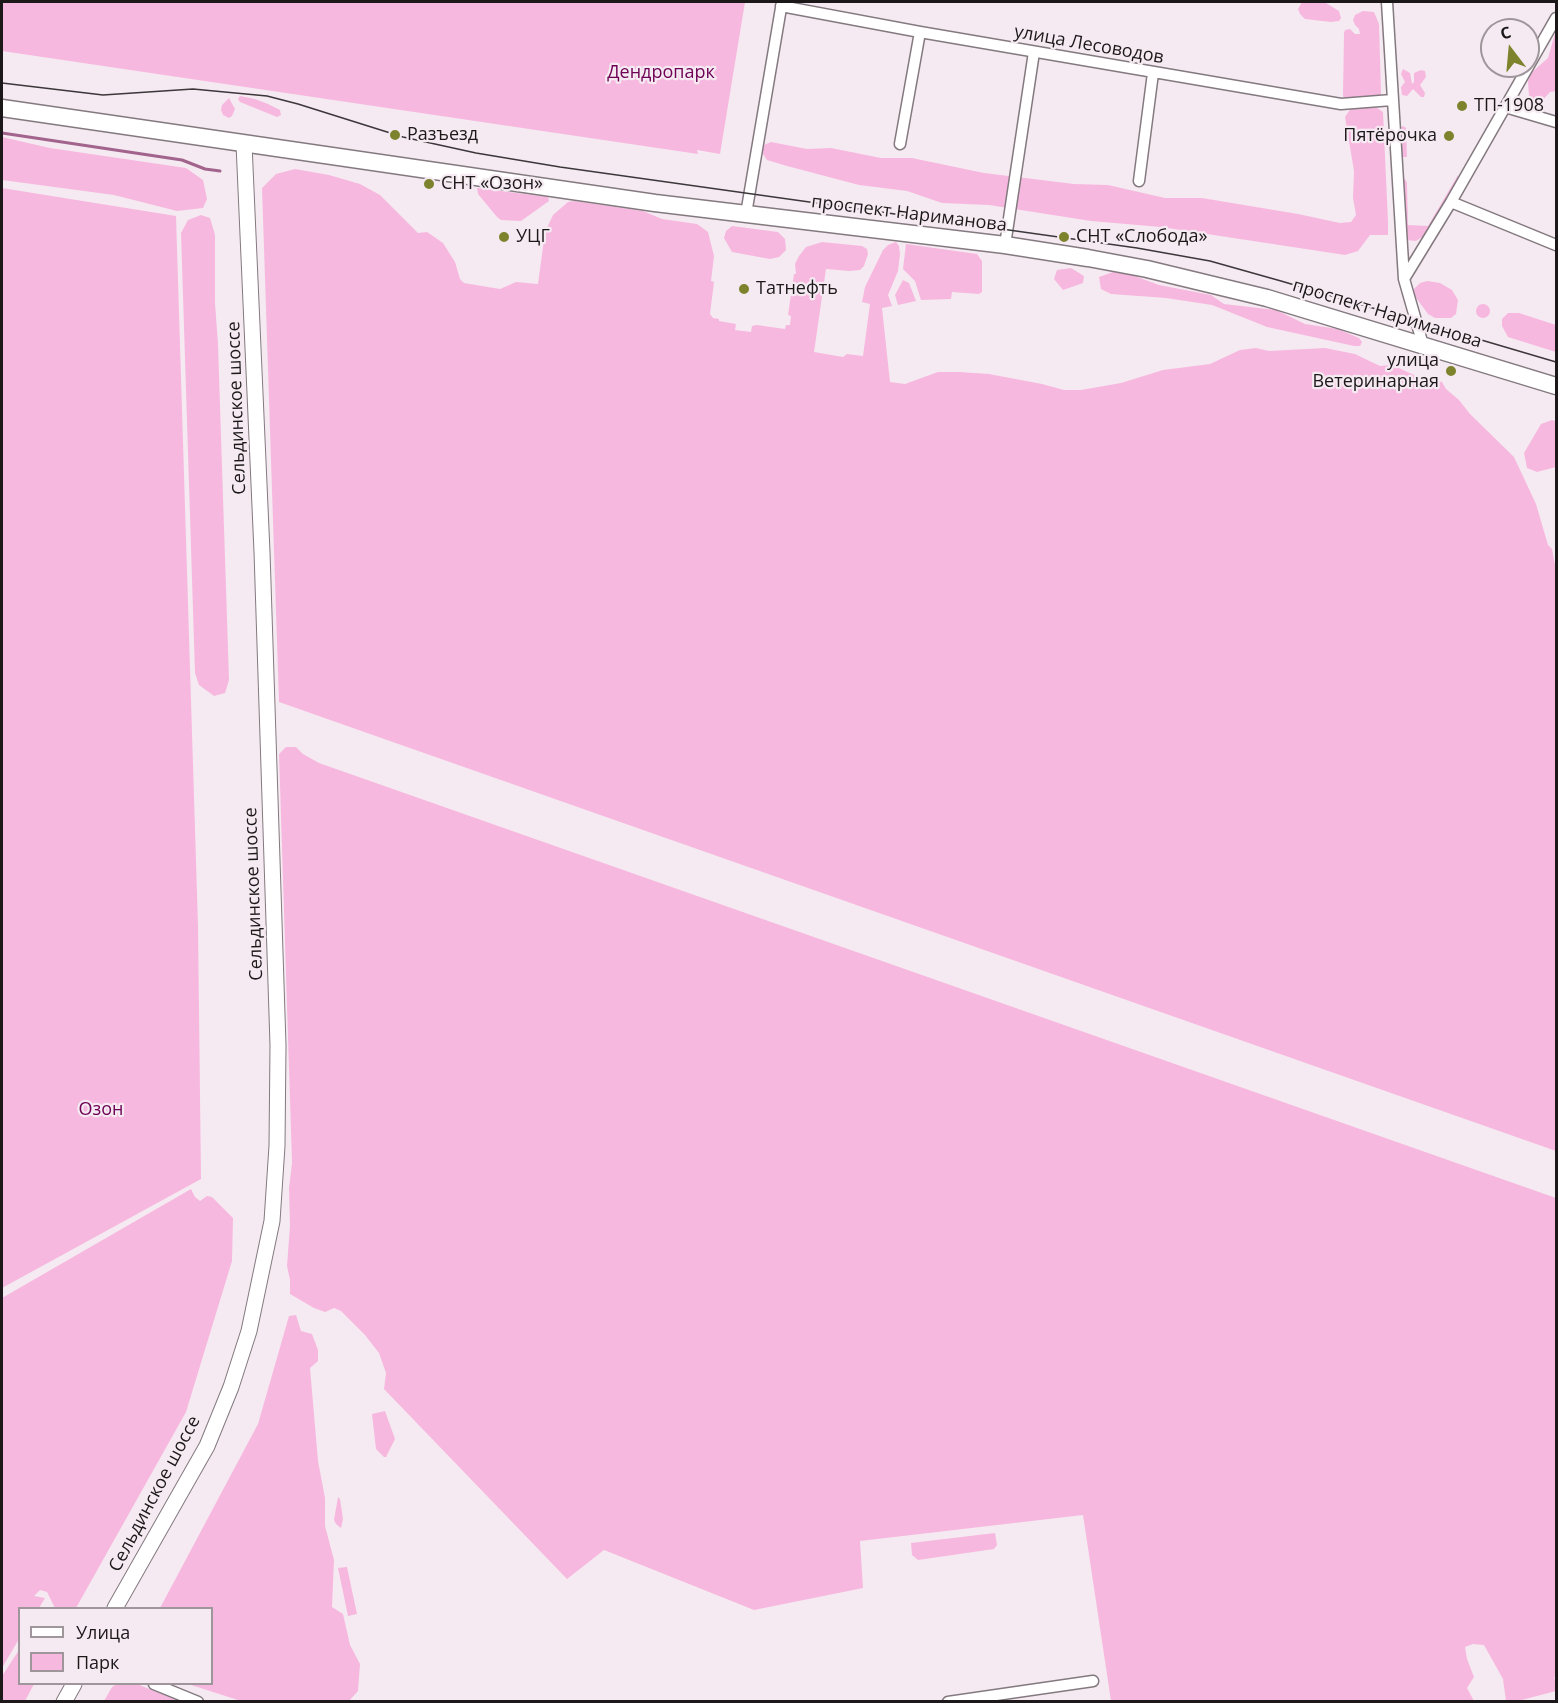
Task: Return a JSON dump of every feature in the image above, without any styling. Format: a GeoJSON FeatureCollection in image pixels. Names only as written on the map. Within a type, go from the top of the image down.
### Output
{"type":"FeatureCollection","features":[{"type":"Feature","properties":{"kind":"main road","name":"проспект Нариманова"},"geometry":{"type":"LineString","coordinates":[[2,108],[746,214],[1005,245],[1135,266],[1267,298],[1557,386]]}},
{"type":"Feature","properties":{"kind":"main road","name":"Сельдинское шоссе"},"geometry":{"type":"LineString","coordinates":[[116,1607],[207,1446],[231,1387],[249,1332],[272,1221],[277,1146],[278,1045],[262,563],[244,144]]}},
{"type":"Feature","properties":{"kind":"main road"},"geometry":{"type":"LineString","coordinates":[[64,1701],[73,1685]]}},
{"type":"Feature","properties":{"kind":"street"},"geometry":{"type":"LineString","coordinates":[[1387,2],[1404,279],[1423,345]]}},
{"type":"Feature","properties":{"kind":"street"},"geometry":{"type":"LineString","coordinates":[[746,214],[781,4]]}},
{"type":"Feature","properties":{"kind":"street","name":"улица Лесоводов"},"geometry":{"type":"LineString","coordinates":[[781,4],[920,32],[1341,104],[1392,100]]}},
{"type":"Feature","properties":{"kind":"street"},"geometry":{"type":"LineString","coordinates":[[1404,279],[1557,18]]}},
{"type":"Feature","properties":{"kind":"street"},"geometry":{"type":"LineString","coordinates":[[900,144],[920,32]]}},
{"type":"Feature","properties":{"kind":"street"},"geometry":{"type":"LineString","coordinates":[[1005,245],[1034,52]]}},
{"type":"Feature","properties":{"kind":"street"},"geometry":{"type":"LineString","coordinates":[[1138,181],[1153,73]]}},
{"type":"Feature","properties":{"kind":"street"},"geometry":{"type":"LineString","coordinates":[[1505,107],[1557,122]]}},
{"type":"Feature","properties":{"kind":"street"},"geometry":{"type":"LineString","coordinates":[[1451,202],[1557,245]]}},
{"type":"Feature","properties":{"kind":"street"},"geometry":{"type":"LineString","coordinates":[[948,1701],[1093,1682]]}},
{"type":"Feature","properties":{"kind":"street"},"geometry":{"type":"LineString","coordinates":[[159,1685],[198,1701]]}},
{"type":"Feature","properties":{"kind":"green space","name":"Дендропарк"},"geometry":{"type":"Polygon","coordinates":[[[2,2],[745,2],[720,154],[697,150],[698,154],[2,51],[2,2]]]}},
{"type":"Feature","properties":{"kind":"green space"},"geometry":{"type":"Polygon","coordinates":[[[1302,2],[1326,3],[1339,11],[1341,18],[1339,21],[1331,22],[1305,19],[1298,9],[1302,2]]]}},
{"type":"Feature","properties":{"kind":"green space"},"geometry":{"type":"Polygon","coordinates":[[[1363,11],[1374,12],[1379,24],[1381,93],[1380,97],[1346,100],[1343,96],[1344,33],[1345,30],[1350,29],[1355,34],[1360,34],[1353,20],[1355,15],[1363,11]]]}},
{"type":"Feature","properties":{"kind":"green space"},"geometry":{"type":"Polygon","coordinates":[[[1556,30],[1556,91],[1550,92],[1541,102],[1538,102],[1529,96],[1528,81],[1529,78],[1540,78],[1540,65],[1548,58],[1556,30]]]}},
{"type":"Feature","properties":{"kind":"green space"},"geometry":{"type":"Polygon","coordinates":[[[1403,69],[1410,73],[1412,84],[1414,73],[1425,71],[1426,77],[1420,85],[1425,93],[1424,97],[1413,89],[1407,96],[1402,95],[1401,87],[1405,82],[1401,74],[1403,69]]]}},
{"type":"Feature","properties":{"kind":"green space"},"geometry":{"type":"Polygon","coordinates":[[[240,96],[268,104],[280,110],[281,115],[277,117],[240,102],[238,99],[240,96]]]}},
{"type":"Feature","properties":{"kind":"green space"},"geometry":{"type":"Polygon","coordinates":[[[229,98],[235,109],[229,118],[223,115],[221,110],[222,105],[229,98]]]}},
{"type":"Feature","properties":{"kind":"green space"},"geometry":{"type":"Polygon","coordinates":[[[1351,108],[1377,108],[1383,112],[1388,235],[1370,235],[1358,251],[1345,255],[1161,227],[1091,221],[989,205],[942,203],[907,191],[859,185],[787,166],[767,160],[761,151],[764,145],[771,142],[807,149],[831,148],[881,158],[912,158],[984,173],[1074,184],[1108,185],[1165,198],[1202,198],[1340,223],[1351,222],[1356,215],[1353,198],[1354,171],[1345,117],[1351,108]]]}},
{"type":"Feature","properties":{"kind":"green space"},"geometry":{"type":"Polygon","coordinates":[[[1403,126],[1406,128],[1407,157],[1401,157],[1400,128],[1403,126]]]}},
{"type":"Feature","properties":{"kind":"green space"},"geometry":{"type":"Polygon","coordinates":[[[2,137],[50,148],[186,168],[203,180],[207,199],[203,208],[177,211],[114,195],[2,180],[2,137]]]}},
{"type":"Feature","properties":{"kind":"green space"},"geometry":{"type":"Polygon","coordinates":[[[295,169],[360,184],[380,195],[418,233],[427,232],[443,243],[464,283],[500,289],[516,282],[538,284],[545,232],[553,215],[568,202],[643,211],[662,219],[697,224],[708,232],[714,256],[710,314],[719,321],[736,324],[735,330],[751,332],[752,326],[757,325],[785,329],[786,325],[790,325],[791,316],[788,315],[794,274],[796,274],[795,264],[806,247],[822,242],[862,246],[867,249],[868,254],[860,270],[826,269],[814,352],[843,357],[847,354],[863,356],[870,304],[862,302],[865,287],[883,250],[896,242],[900,254],[898,271],[888,295],[892,306],[882,308],[890,382],[905,384],[938,372],[959,372],[989,374],[1064,390],[1081,390],[1121,383],[1163,370],[1210,364],[1240,350],[1325,348],[1355,354],[1380,366],[1392,365],[1423,379],[1442,382],[1470,414],[1514,457],[1536,504],[1548,545],[1552,549],[1556,570],[1556,1151],[279,702],[262,188],[276,174],[295,169]]]}},
{"type":"Feature","properties":{"kind":"green space"},"geometry":{"type":"Polygon","coordinates":[[[1458,175],[1458,179],[1427,234],[1416,241],[1406,240],[1401,181],[1405,179],[1407,183],[1408,225],[1428,226],[1458,175]]]}},
{"type":"Feature","properties":{"kind":"green space","name":"Озон"},"geometry":{"type":"Polygon","coordinates":[[[2,188],[176,216],[198,926],[201,1179],[2,1288],[2,188]]]}},
{"type":"Feature","properties":{"kind":"green space"},"geometry":{"type":"Polygon","coordinates":[[[477,188],[548,197],[549,201],[521,221],[501,220],[478,194],[477,188]]]}},
{"type":"Feature","properties":{"kind":"green space"},"geometry":{"type":"Polygon","coordinates":[[[201,215],[210,218],[215,235],[215,303],[229,680],[225,693],[214,696],[199,685],[195,673],[181,233],[188,220],[201,215]]]}},
{"type":"Feature","properties":{"kind":"green space"},"geometry":{"type":"Polygon","coordinates":[[[732,226],[778,232],[785,239],[786,250],[779,257],[770,259],[732,252],[724,238],[726,231],[732,226]]]}},
{"type":"Feature","properties":{"kind":"green space"},"geometry":{"type":"Polygon","coordinates":[[[906,244],[977,254],[982,261],[982,292],[979,294],[952,292],[951,299],[921,300],[915,281],[903,269],[906,244]]]}},
{"type":"Feature","properties":{"kind":"green space"},"geometry":{"type":"Polygon","coordinates":[[[1071,268],[1084,276],[1083,283],[1063,290],[1054,279],[1057,270],[1071,268]]]}},
{"type":"Feature","properties":{"kind":"green space"},"geometry":{"type":"Polygon","coordinates":[[[1113,272],[1132,275],[1159,285],[1211,295],[1224,304],[1276,310],[1305,324],[1338,329],[1359,338],[1362,342],[1360,346],[1354,346],[1267,327],[1212,305],[1166,298],[1111,294],[1101,289],[1099,277],[1113,272]]]}},
{"type":"Feature","properties":{"kind":"green space"},"geometry":{"type":"Polygon","coordinates":[[[903,280],[909,283],[916,301],[898,305],[895,295],[903,280]]]}},
{"type":"Feature","properties":{"kind":"green space"},"geometry":{"type":"Polygon","coordinates":[[[1427,281],[1440,283],[1452,290],[1458,300],[1456,314],[1451,318],[1435,318],[1428,314],[1414,295],[1413,290],[1420,283],[1427,281]]]}},
{"type":"Feature","properties":{"kind":"green space"},"geometry":{"type":"Polygon","coordinates":[[[1480,304],[1486,304],[1490,311],[1486,318],[1480,318],[1476,314],[1476,308],[1480,304]]]}},
{"type":"Feature","properties":{"kind":"green space"},"geometry":{"type":"Polygon","coordinates":[[[1508,313],[1519,313],[1556,325],[1556,352],[1508,337],[1502,326],[1502,319],[1508,313]]]}},
{"type":"Feature","properties":{"kind":"green space"},"geometry":{"type":"Polygon","coordinates":[[[1556,421],[1556,467],[1537,472],[1527,468],[1524,453],[1541,424],[1556,421]]]}},
{"type":"Feature","properties":{"kind":"green space"},"geometry":{"type":"Polygon","coordinates":[[[286,747],[296,747],[319,763],[1556,1198],[1556,1676],[1554,1678],[1556,1691],[1518,1701],[1506,1701],[1503,1679],[1484,1645],[1473,1644],[1465,1647],[1474,1677],[1467,1688],[1474,1701],[1111,1701],[1083,1515],[860,1541],[863,1588],[754,1610],[604,1550],[567,1579],[384,1389],[386,1373],[379,1353],[365,1335],[341,1311],[334,1308],[325,1312],[290,1294],[287,1266],[292,1163],[279,754],[286,747]]]}},
{"type":"Feature","properties":{"kind":"green space"},"geometry":{"type":"Polygon","coordinates":[[[191,1189],[200,1201],[207,1196],[212,1197],[233,1218],[232,1261],[186,1412],[77,1607],[54,1607],[47,1592],[40,1590],[34,1596],[45,1598],[40,1607],[18,1607],[18,1641],[2,1668],[2,1298],[191,1189]]]}},
{"type":"Feature","properties":{"kind":"green space"},"geometry":{"type":"Polygon","coordinates":[[[296,1315],[301,1331],[312,1334],[318,1350],[318,1361],[310,1368],[318,1461],[325,1498],[325,1526],[334,1560],[332,1607],[343,1614],[350,1645],[360,1664],[358,1691],[349,1701],[241,1701],[191,1685],[213,1685],[213,1607],[161,1607],[258,1424],[289,1316],[296,1315]]]}},
{"type":"Feature","properties":{"kind":"green space"},"geometry":{"type":"Polygon","coordinates":[[[385,1411],[395,1439],[384,1457],[376,1449],[372,1414],[385,1411]]]}},
{"type":"Feature","properties":{"kind":"green space"},"geometry":{"type":"Polygon","coordinates":[[[338,1497],[343,1519],[341,1528],[334,1520],[338,1497]]]}},
{"type":"Feature","properties":{"kind":"green space"},"geometry":{"type":"Polygon","coordinates":[[[995,1533],[997,1545],[994,1549],[918,1560],[912,1555],[911,1543],[995,1533]]]}},
{"type":"Feature","properties":{"kind":"green space"},"geometry":{"type":"Polygon","coordinates":[[[347,1567],[357,1614],[348,1616],[338,1568],[347,1567]]]}},
{"type":"Feature","properties":{"kind":"green space"},"geometry":{"type":"Polygon","coordinates":[[[18,1652],[18,1685],[33,1685],[25,1701],[2,1701],[2,1676],[18,1652]]]}},
{"type":"Feature","properties":{"kind":"green space"},"geometry":{"type":"Polygon","coordinates":[[[139,1685],[179,1701],[104,1701],[112,1687],[139,1685]]]}},
{"type":"Feature","properties":{"kind":"waterway"},"geometry":{"type":"LineString","coordinates":[[2,133],[182,160],[205,169],[220,171]]}},
{"type":"Feature","properties":{"kind":"tram line"},"geometry":{"type":"LineString","coordinates":[[2,83],[103,95],[193,89],[267,96],[403,137],[476,153],[560,167],[1137,248],[1210,261],[1556,362]]}},
{"type":"Feature","properties":{"kind":"place","name":"ТП-1908"},"geometry":{"type":"Point","coordinates":[1462,106]}},
{"type":"Feature","properties":{"kind":"place","name":"Разъезд"},"geometry":{"type":"Point","coordinates":[395,135]}},
{"type":"Feature","properties":{"kind":"place","name":"Пятёрочка"},"geometry":{"type":"Point","coordinates":[1449,136]}},
{"type":"Feature","properties":{"kind":"place","name":"СНТ «Озон»"},"geometry":{"type":"Point","coordinates":[429,184]}},
{"type":"Feature","properties":{"kind":"place","name":"УЦГ"},"geometry":{"type":"Point","coordinates":[504,237]}},
{"type":"Feature","properties":{"kind":"place","name":"СНТ «Слобода»"},"geometry":{"type":"Point","coordinates":[1064,237]}},
{"type":"Feature","properties":{"kind":"place","name":"Татнефть"},"geometry":{"type":"Point","coordinates":[744,289]}},
{"type":"Feature","properties":{"kind":"place","name":"улица Ветеринарная"},"geometry":{"type":"Point","coordinates":[1451,371]}}]}
